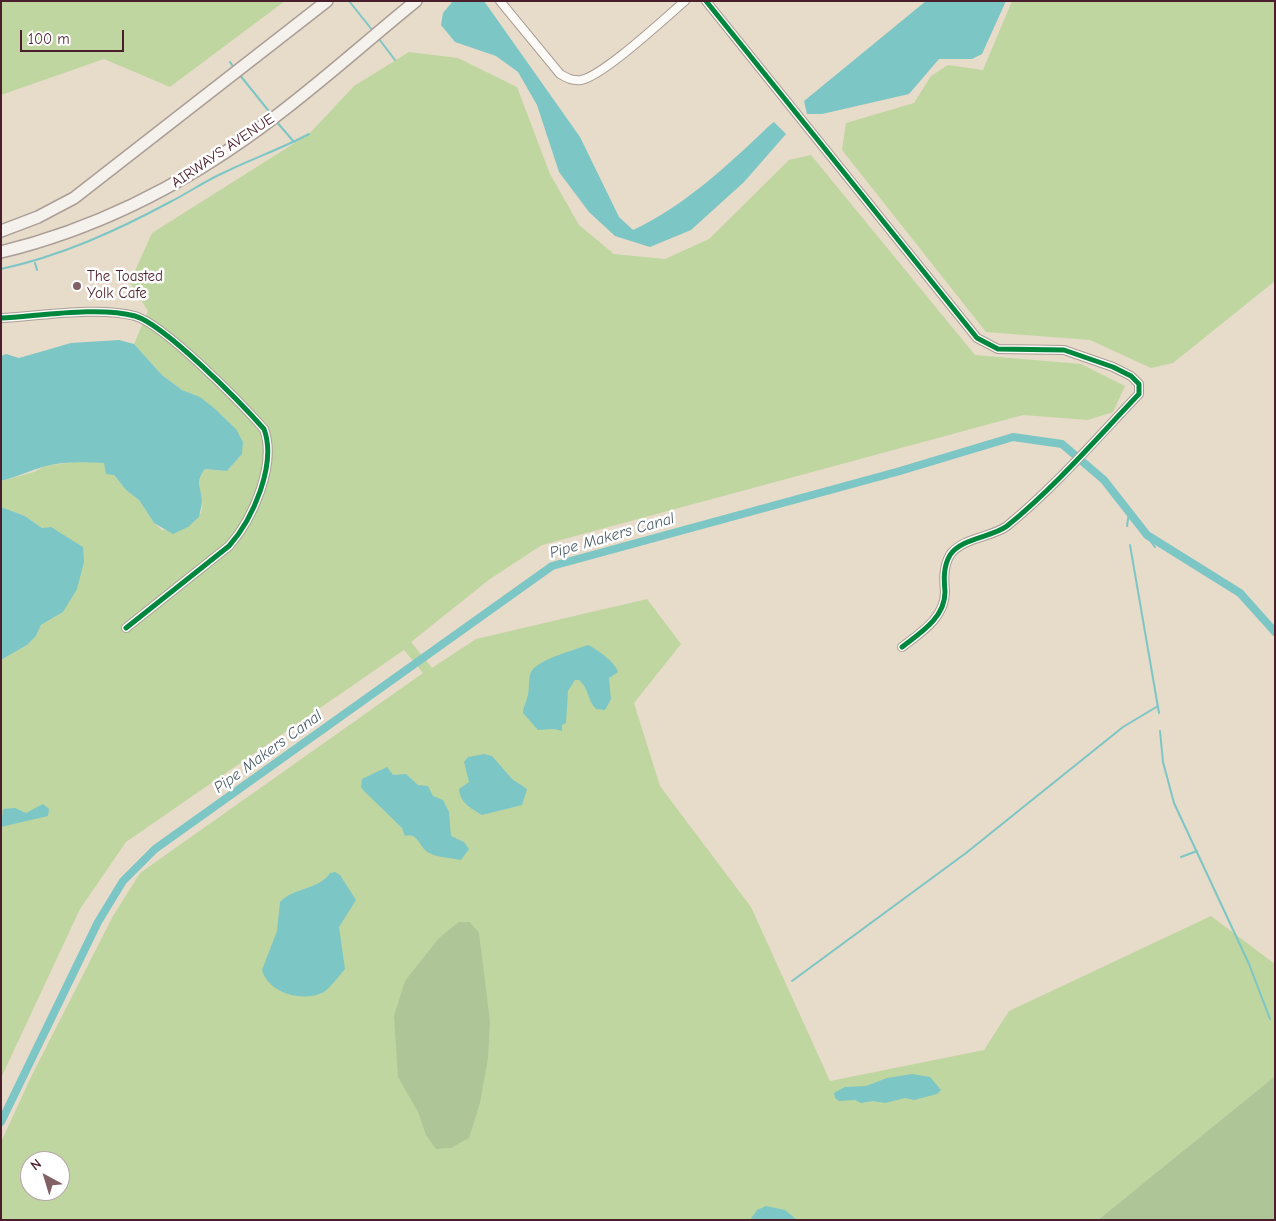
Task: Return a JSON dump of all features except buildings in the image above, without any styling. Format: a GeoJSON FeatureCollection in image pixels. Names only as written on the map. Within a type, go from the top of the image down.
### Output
{"type":"FeatureCollection","features":[{"type":"Feature","properties":{"kind":"main road"},"geometry":{"type":"LineString","coordinates":[[1,231],[38,217],[74,198],[327,1]]}},
{"type":"Feature","properties":{"kind":"main road","name":"AIRWAYS AVENUE"},"geometry":{"type":"LineString","coordinates":[[1,252],[47,240],[89,226],[134,206],[179,182],[274,117],[416,1]]}},
{"type":"Feature","properties":{"kind":"street"},"geometry":{"type":"LineString","coordinates":[[500,1],[560,74],[569,80],[582,80],[592,76],[685,1]]}},
{"type":"Feature","properties":{"kind":"street"},"geometry":{"type":"LineString","coordinates":[[706,1],[977,338],[998,349],[1064,350],[1113,367],[1131,376],[1139,384],[1139,394],[1038,501],[1003,529],[975,538],[950,554],[943,575],[945,595],[937,619],[902,647]]}},
{"type":"Feature","properties":{"kind":"street"},"geometry":{"type":"LineString","coordinates":[[1,318],[103,312],[135,316],[154,326],[182,350],[264,429],[269,443],[269,458],[256,502],[243,530],[229,546],[126,628]]}},
{"type":"Feature","properties":{"kind":"green space"},"geometry":{"type":"Polygon","coordinates":[[[1,1],[285,1],[170,87],[104,59],[1,95],[1,1]]]}},
{"type":"Feature","properties":{"kind":"green space"},"geometry":{"type":"Polygon","coordinates":[[[1012,1],[1275,1],[1275,281],[1173,363],[1151,368],[1090,340],[986,332],[842,150],[846,123],[914,103],[931,76],[948,65],[983,70],[1012,1]]]}},
{"type":"Feature","properties":{"kind":"green space"},"geometry":{"type":"Polygon","coordinates":[[[409,52],[458,58],[517,87],[550,174],[579,225],[614,254],[665,259],[709,239],[789,160],[811,155],[975,355],[1081,364],[1125,386],[1113,412],[1088,420],[1023,415],[542,545],[490,579],[411,642],[432,668],[476,639],[647,599],[681,644],[634,703],[660,786],[751,907],[830,1081],[984,1050],[1009,1011],[1211,916],[1275,964],[1275,1076],[1098,1220],[1,1220],[1,1142],[32,1075],[113,916],[140,873],[423,673],[404,650],[126,842],[80,909],[1,1078],[1,660],[27,645],[36,636],[41,625],[63,612],[42,528],[25,516],[1,507],[1,481],[34,472],[45,466],[80,461],[104,463],[126,490],[139,500],[154,523],[162,530],[191,524],[196,520],[202,508],[200,480],[202,473],[205,469],[227,471],[242,454],[200,397],[182,390],[162,375],[134,344],[148,311],[130,282],[152,233],[309,134],[354,86],[409,52]]]}},
{"type":"Feature","properties":{"kind":"green space"},"geometry":{"type":"Polygon","coordinates":[[[459,922],[470,922],[479,933],[490,1022],[488,1058],[480,1103],[469,1138],[451,1148],[436,1149],[426,1135],[418,1112],[398,1077],[394,1016],[405,981],[439,938],[459,922]]]}},
{"type":"Feature","properties":{"kind":"green space"},"geometry":{"type":"Polygon","coordinates":[[[1275,1076],[1275,1220],[1098,1220],[1275,1076]]]}},
{"type":"Feature","properties":{"kind":"water"},"geometry":{"type":"Polygon","coordinates":[[[453,1],[484,1],[580,137],[619,217],[633,230],[671,209],[706,183],[774,122],[786,134],[744,182],[691,230],[650,247],[615,236],[589,212],[559,172],[537,105],[518,72],[496,56],[455,42],[441,25],[443,13],[453,1]]]}},
{"type":"Feature","properties":{"kind":"water"},"geometry":{"type":"Polygon","coordinates":[[[926,1],[1006,1],[982,54],[972,59],[939,59],[909,94],[822,114],[807,114],[804,101],[926,1]]]}},
{"type":"Feature","properties":{"kind":"water"},"geometry":{"type":"Polygon","coordinates":[[[119,340],[134,344],[162,375],[182,390],[200,397],[214,408],[236,429],[243,442],[242,454],[227,471],[205,469],[199,481],[202,500],[199,517],[188,527],[173,534],[154,523],[139,500],[126,490],[114,475],[106,474],[104,463],[75,462],[53,464],[1,481],[1,356],[6,354],[19,358],[71,343],[119,340]]]}},
{"type":"Feature","properties":{"kind":"water"},"geometry":{"type":"Polygon","coordinates":[[[1,507],[25,516],[42,528],[51,527],[83,547],[84,562],[77,589],[63,612],[41,625],[36,636],[27,645],[1,660],[1,507]]]}},
{"type":"Feature","properties":{"kind":"water"},"geometry":{"type":"Polygon","coordinates":[[[588,645],[601,653],[617,668],[618,672],[609,678],[611,699],[605,710],[596,709],[582,683],[579,680],[575,680],[568,691],[566,723],[562,725],[562,731],[554,729],[538,730],[523,713],[527,700],[530,675],[538,665],[546,660],[588,645]]]}},
{"type":"Feature","properties":{"kind":"water"},"geometry":{"type":"Polygon","coordinates":[[[484,754],[492,756],[512,779],[527,789],[522,805],[482,815],[461,798],[459,789],[469,782],[464,762],[468,757],[484,754]]]}},
{"type":"Feature","properties":{"kind":"water"},"geometry":{"type":"Polygon","coordinates":[[[387,767],[393,775],[406,774],[418,785],[428,786],[433,796],[443,800],[449,812],[451,836],[464,842],[469,849],[461,860],[433,855],[426,851],[415,837],[405,836],[402,828],[363,790],[361,787],[362,779],[387,767]]]}},
{"type":"Feature","properties":{"kind":"water"},"geometry":{"type":"Polygon","coordinates":[[[43,804],[49,809],[48,816],[1,827],[3,809],[15,808],[26,813],[43,804]]]}},
{"type":"Feature","properties":{"kind":"water"},"geometry":{"type":"Polygon","coordinates":[[[335,872],[340,875],[356,900],[339,927],[345,969],[324,992],[306,996],[287,994],[271,985],[262,970],[277,931],[280,902],[292,894],[320,883],[330,873],[335,872]]]}},
{"type":"Feature","properties":{"kind":"water"},"geometry":{"type":"Polygon","coordinates":[[[912,1074],[930,1077],[941,1090],[937,1094],[914,1100],[905,1098],[885,1103],[873,1101],[861,1103],[855,1100],[839,1101],[835,1098],[834,1093],[845,1087],[866,1086],[887,1078],[912,1074]]]}},
{"type":"Feature","properties":{"kind":"water"},"geometry":{"type":"Polygon","coordinates":[[[766,1206],[785,1210],[797,1220],[750,1220],[757,1210],[766,1206]]]}},
{"type":"Feature","properties":{"kind":"waterway"},"geometry":{"type":"LineString","coordinates":[[349,1],[373,31]]}},
{"type":"Feature","properties":{"kind":"waterway"},"geometry":{"type":"LineString","coordinates":[[379,39],[395,60]]}},
{"type":"Feature","properties":{"kind":"waterway"},"geometry":{"type":"LineString","coordinates":[[230,62],[234,68]]}},
{"type":"Feature","properties":{"kind":"waterway"},"geometry":{"type":"LineString","coordinates":[[239,74],[272,115]]}},
{"type":"Feature","properties":{"kind":"waterway"},"geometry":{"type":"LineString","coordinates":[[276,121],[294,142]]}},
{"type":"Feature","properties":{"kind":"waterway"},"geometry":{"type":"LineString","coordinates":[[1,269],[67,250],[109,233],[150,213],[216,176],[309,134]]}},
{"type":"Feature","properties":{"kind":"waterway"},"geometry":{"type":"LineString","coordinates":[[35,263],[37,270]]}},
{"type":"Feature","properties":{"kind":"waterway","name":"Pipe Makers Canal"},"geometry":{"type":"LineString","coordinates":[[1,1122],[98,922],[123,881],[155,849],[552,566],[900,471],[1013,437],[1062,444],[1104,480],[1147,535],[1240,593],[1275,632]]}},
{"type":"Feature","properties":{"kind":"waterway","name":"Pipe Makers Canal"},"geometry":{"type":"LineString","coordinates":[[1127,526],[1129,513],[1155,547]]}},
{"type":"Feature","properties":{"kind":"waterway"},"geometry":{"type":"LineString","coordinates":[[1130,545],[1159,713]]}},
{"type":"Feature","properties":{"kind":"waterway"},"geometry":{"type":"LineString","coordinates":[[792,981],[966,853],[1123,727],[1158,706]]}},
{"type":"Feature","properties":{"kind":"waterway"},"geometry":{"type":"LineString","coordinates":[[1160,731],[1163,762],[1174,803],[1249,964],[1270,1019]]}},
{"type":"Feature","properties":{"kind":"waterway"},"geometry":{"type":"LineString","coordinates":[[1181,857],[1197,851]]}},
{"type":"Feature","properties":{"kind":"cycle path"},"geometry":{"type":"LineString","coordinates":[[706,1],[977,338],[998,349],[1064,350],[1113,367],[1131,376],[1139,384],[1139,394],[1075,462],[1025,511],[1001,530],[969,541],[955,549],[946,564],[945,592],[941,610],[924,630],[902,647]]}},
{"type":"Feature","properties":{"kind":"cycle path"},"geometry":{"type":"LineString","coordinates":[[1,318],[87,312],[120,313],[135,316],[148,322],[183,349],[221,384],[264,429],[267,443],[265,474],[254,506],[238,535],[229,546],[126,628]]}},
{"type":"Feature","properties":{"kind":"place","name":"The Toasted Yolk Cafe"},"geometry":{"type":"Point","coordinates":[77,286]}}]}
